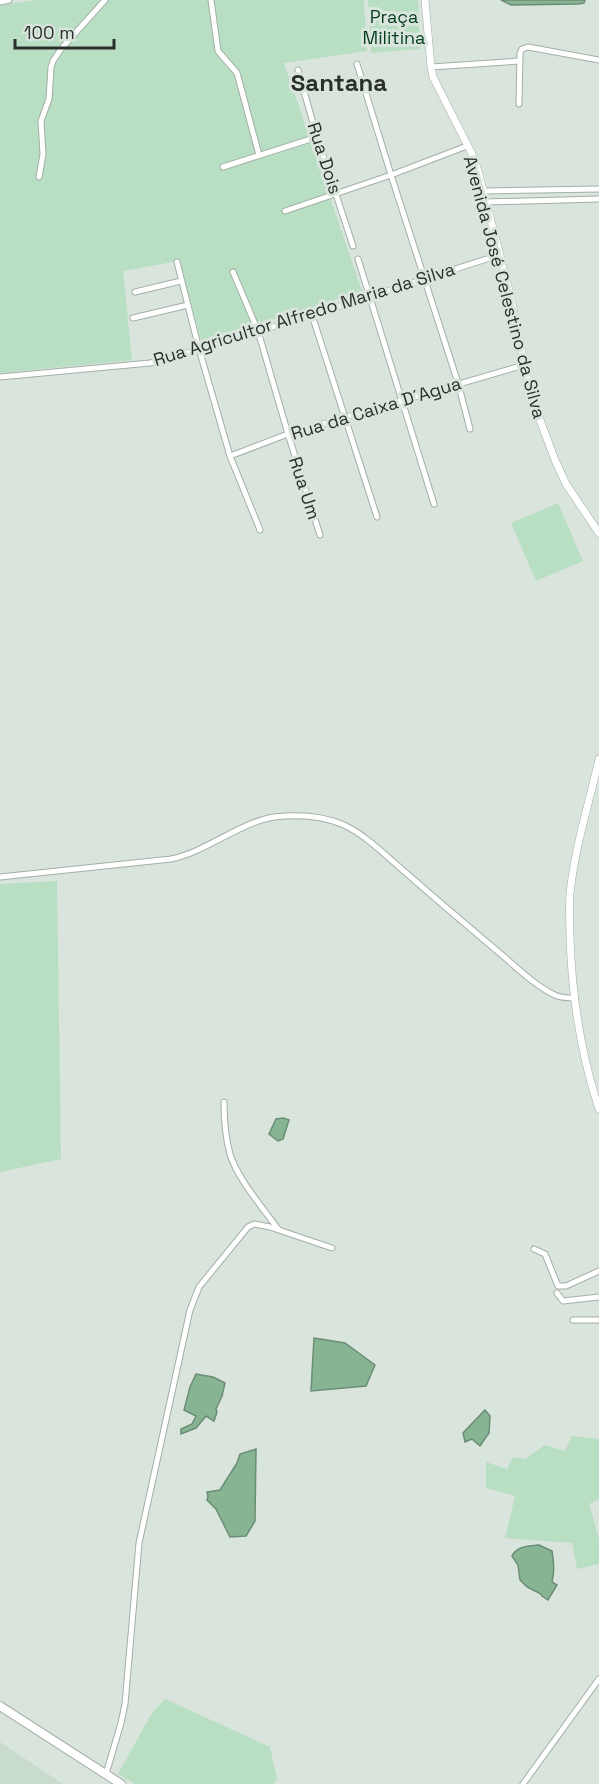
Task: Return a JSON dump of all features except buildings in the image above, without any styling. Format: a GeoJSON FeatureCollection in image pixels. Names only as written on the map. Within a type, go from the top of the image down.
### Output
{"type":"FeatureCollection","features":[{"type":"Feature","properties":{"kind":"main road"},"geometry":{"type":"LineString","coordinates":[[0,1706],[121,1784]]}},
{"type":"Feature","properties":{"kind":"street"},"geometry":{"type":"LineString","coordinates":[[0,1],[9,0]]}},
{"type":"Feature","properties":{"kind":"street"},"geometry":{"type":"LineString","coordinates":[[39,177],[43,154],[41,122],[49,99],[53,61],[105,0]]}},
{"type":"Feature","properties":{"kind":"street"},"geometry":{"type":"LineString","coordinates":[[211,0],[218,51],[237,74],[259,155]]}},
{"type":"Feature","properties":{"kind":"street","name":"Avenida José Celestino da Silva"},"geometry":{"type":"LineString","coordinates":[[425,0],[433,77],[478,171],[511,298],[532,394],[555,460],[566,484],[599,533]]}},
{"type":"Feature","properties":{"kind":"street"},"geometry":{"type":"LineString","coordinates":[[519,104],[522,49],[528,47],[599,60]]}},
{"type":"Feature","properties":{"kind":"street"},"geometry":{"type":"LineString","coordinates":[[431,68],[520,61]]}},
{"type":"Feature","properties":{"kind":"street"},"geometry":{"type":"LineString","coordinates":[[357,64],[458,383],[470,429]]}},
{"type":"Feature","properties":{"kind":"street","name":"Rua Dois"},"geometry":{"type":"LineString","coordinates":[[298,70],[317,137],[353,246]]}},
{"type":"Feature","properties":{"kind":"street"},"geometry":{"type":"LineString","coordinates":[[223,167],[317,137]]}},
{"type":"Feature","properties":{"kind":"street"},"geometry":{"type":"LineString","coordinates":[[285,211],[467,146]]}},
{"type":"Feature","properties":{"kind":"street"},"geometry":{"type":"LineString","coordinates":[[483,191],[599,189]]}},
{"type":"Feature","properties":{"kind":"street"},"geometry":{"type":"LineString","coordinates":[[485,202],[599,199]]}},
{"type":"Feature","properties":{"kind":"street","name":"Rua Agricultor Alfredo Maria da Silva"},"geometry":{"type":"LineString","coordinates":[[0,377],[150,363],[312,315],[499,255]]}},
{"type":"Feature","properties":{"kind":"street"},"geometry":{"type":"LineString","coordinates":[[358,259],[434,504]]}},
{"type":"Feature","properties":{"kind":"street"},"geometry":{"type":"LineString","coordinates":[[177,262],[230,456],[260,530]]}},
{"type":"Feature","properties":{"kind":"street","name":"Rua Um"},"geometry":{"type":"LineString","coordinates":[[233,272],[258,331],[320,535]]}},
{"type":"Feature","properties":{"kind":"street"},"geometry":{"type":"LineString","coordinates":[[135,292],[181,281]]}},
{"type":"Feature","properties":{"kind":"street"},"geometry":{"type":"LineString","coordinates":[[133,318],[188,305]]}},
{"type":"Feature","properties":{"kind":"street"},"geometry":{"type":"LineString","coordinates":[[312,315],[377,518]]}},
{"type":"Feature","properties":{"kind":"street","name":"Rua da Caixa D´Agua"},"geometry":{"type":"LineString","coordinates":[[230,456],[288,434],[524,365]]}},
{"type":"Feature","properties":{"kind":"street"},"geometry":{"type":"LineString","coordinates":[[599,759],[580,834],[570,896],[571,960],[575,998],[590,1082],[599,1109]]}},
{"type":"Feature","properties":{"kind":"street"},"geometry":{"type":"LineString","coordinates":[[0,877],[171,859],[198,851],[263,820],[284,816],[327,819],[344,825],[373,844],[525,975],[555,995],[575,998]]}},
{"type":"Feature","properties":{"kind":"street"},"geometry":{"type":"LineString","coordinates":[[224,1102],[224,1129],[230,1156],[246,1186],[279,1231]]}},
{"type":"Feature","properties":{"kind":"street"},"geometry":{"type":"LineString","coordinates":[[106,1774],[121,1724],[124,1704],[139,1543],[191,1304],[199,1287],[248,1227],[257,1224],[332,1248]]}},
{"type":"Feature","properties":{"kind":"street"},"geometry":{"type":"LineString","coordinates":[[534,1249],[545,1254],[558,1286],[566,1286],[599,1271]]}},
{"type":"Feature","properties":{"kind":"street"},"geometry":{"type":"LineString","coordinates":[[557,1293],[563,1301],[599,1297]]}},
{"type":"Feature","properties":{"kind":"street"},"geometry":{"type":"LineString","coordinates":[[573,1320],[599,1320]]}},
{"type":"Feature","properties":{"kind":"street"},"geometry":{"type":"LineString","coordinates":[[523,1784],[599,1679]]}},
{"type":"Feature","properties":{"kind":"shaded area"},"geometry":{"type":"Polygon","coordinates":[[[501,0],[585,0],[584,3],[578,4],[511,5],[501,0]]]}},
{"type":"Feature","properties":{"kind":"shaded area"},"geometry":{"type":"Polygon","coordinates":[[[276,1119],[289,1120],[283,1139],[278,1141],[269,1134],[276,1119]]]}},
{"type":"Feature","properties":{"kind":"shaded area"},"geometry":{"type":"Polygon","coordinates":[[[314,1338],[345,1343],[375,1365],[366,1386],[311,1391],[314,1338]]]}},
{"type":"Feature","properties":{"kind":"shaded area"},"geometry":{"type":"Polygon","coordinates":[[[196,1374],[213,1377],[225,1383],[222,1396],[214,1421],[206,1416],[196,1428],[181,1434],[181,1429],[192,1424],[196,1416],[184,1410],[196,1374]]]}},
{"type":"Feature","properties":{"kind":"shaded area"},"geometry":{"type":"Polygon","coordinates":[[[485,1410],[490,1416],[489,1433],[480,1446],[472,1439],[465,1442],[463,1433],[485,1410]]]}},
{"type":"Feature","properties":{"kind":"shaded area"},"geometry":{"type":"Polygon","coordinates":[[[256,1449],[255,1521],[246,1536],[230,1537],[216,1509],[207,1500],[207,1492],[220,1490],[240,1454],[256,1449]]]}},
{"type":"Feature","properties":{"kind":"shaded area"},"geometry":{"type":"Polygon","coordinates":[[[539,1545],[552,1551],[553,1555],[552,1582],[557,1585],[548,1600],[520,1580],[518,1565],[512,1556],[520,1548],[539,1545]]]}},
{"type":"Feature","properties":{"kind":"shaded area"},"geometry":{"type":"Polygon","coordinates":[[[0,1742],[63,1784],[0,1784],[0,1742]]]}},
{"type":"Feature","properties":{"kind":"green space"},"geometry":{"type":"Polygon","coordinates":[[[37,0],[364,0],[367,51],[284,63],[362,291],[202,343],[179,261],[123,271],[132,360],[0,373],[0,5],[37,0]]]}},
{"type":"Feature","properties":{"kind":"green space","name":"Praça Militina"},"geometry":{"type":"Polygon","coordinates":[[[368,0],[418,0],[420,49],[371,53],[368,0]]]}},
{"type":"Feature","properties":{"kind":"green space"},"geometry":{"type":"Polygon","coordinates":[[[558,503],[583,561],[536,581],[511,523],[558,503]]]}},
{"type":"Feature","properties":{"kind":"green space"},"geometry":{"type":"Polygon","coordinates":[[[57,881],[61,1159],[0,1172],[0,884],[57,881]]]}},
{"type":"Feature","properties":{"kind":"green space"},"geometry":{"type":"Polygon","coordinates":[[[572,1436],[599,1439],[599,1499],[589,1504],[599,1539],[599,1564],[577,1569],[572,1543],[505,1538],[515,1496],[486,1488],[486,1462],[507,1469],[513,1457],[525,1459],[545,1445],[565,1451],[572,1436]]]}},
{"type":"Feature","properties":{"kind":"green space"},"geometry":{"type":"Polygon","coordinates":[[[165,1699],[270,1747],[277,1779],[273,1784],[135,1784],[118,1774],[152,1713],[165,1699]]]}},
{"type":"Feature","properties":{"kind":"district","name":"Santana"},"geometry":{"type":"Point","coordinates":[339,82]}}]}
